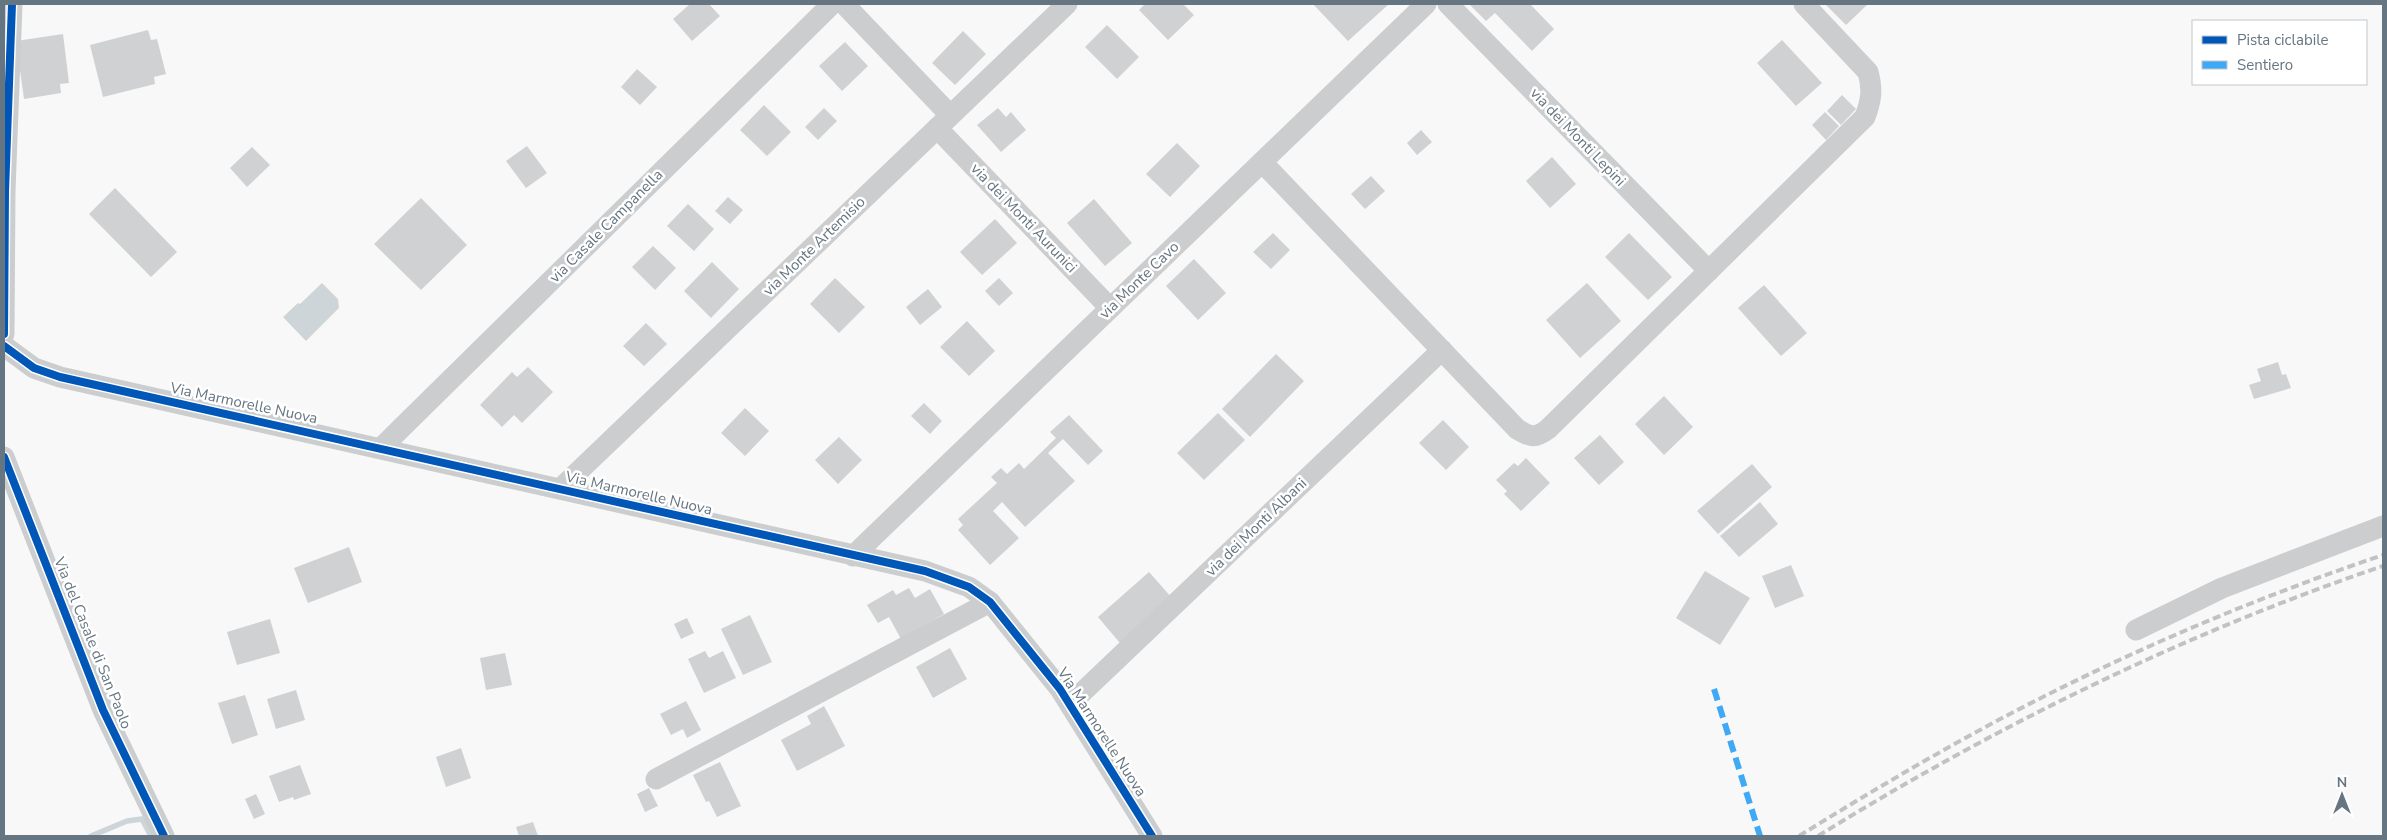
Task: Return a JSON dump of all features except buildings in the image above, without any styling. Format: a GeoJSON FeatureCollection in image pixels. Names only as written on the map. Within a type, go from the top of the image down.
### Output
{"type":"FeatureCollection","features":[{"type":"Feature","properties":{"kind":"street"},"geometry":{"type":"LineString","coordinates":[[4,334],[12,4]]}},
{"type":"Feature","properties":{"kind":"street","name":"via Casale Campanella"},"geometry":{"type":"LineString","coordinates":[[381,448],[832,4]]}},
{"type":"Feature","properties":{"kind":"street","name":"via dei Monti Aurunici"},"geometry":{"type":"LineString","coordinates":[[844,4],[944,122],[1110,308]]}},
{"type":"Feature","properties":{"kind":"street","name":"via Monte Artemisio"},"geometry":{"type":"LineString","coordinates":[[560,488],[1067,4]]}},
{"type":"Feature","properties":{"kind":"street","name":"via Monte Cavo"},"geometry":{"type":"LineString","coordinates":[[853,556],[1426,4]]}},
{"type":"Feature","properties":{"kind":"street","name":"via dei Monti Lepini"},"geometry":{"type":"LineString","coordinates":[[1448,4],[1709,271]]}},
{"type":"Feature","properties":{"kind":"street"},"geometry":{"type":"LineString","coordinates":[[1262,162],[1517,429],[1530,437],[1538,437],[1865,118],[1871,101],[1872,86],[1868,72],[1804,4]]}},
{"type":"Feature","properties":{"kind":"street","name":"Via Marmorelle Nuova"},"geometry":{"type":"LineString","coordinates":[[4,346],[34,368],[60,376],[925,571],[969,587],[990,602],[1070,704],[1152,836]]}},
{"type":"Feature","properties":{"kind":"street","name":"via dei Monti Albani"},"geometry":{"type":"LineString","coordinates":[[1070,704],[1442,350]]}},
{"type":"Feature","properties":{"kind":"street","name":"Via del Casale di San Paolo"},"geometry":{"type":"LineString","coordinates":[[4,456],[103,710],[164,836]]}},
{"type":"Feature","properties":{"kind":"street"},"geometry":{"type":"LineString","coordinates":[[2136,630],[2222,588],[2383,526]]}},
{"type":"Feature","properties":{"kind":"street"},"geometry":{"type":"LineString","coordinates":[[656,779],[990,602]]}},
{"type":"Feature","properties":{"kind":"shaded area"},"geometry":{"type":"Polygon","coordinates":[[[322,283],[338,299],[339,308],[306,341],[283,317],[322,283]]]}},
{"type":"Feature","properties":{"kind":"waterway"},"geometry":{"type":"LineString","coordinates":[[91,836],[127,821],[142,819],[151,836]]}},
{"type":"Feature","properties":{"kind":"railway"},"geometry":{"type":"LineString","coordinates":[[1799,836],[1942,751],[2038,699],[2184,631],[2283,591],[2383,555]]}},
{"type":"Feature","properties":{"kind":"railway"},"geometry":{"type":"LineString","coordinates":[[1818,836],[1954,757],[2093,685],[2236,621],[2309,592],[2383,566]]}},
{"type":"Feature","properties":{"kind":"marked path"},"geometry":{"type":"LineString","coordinates":[[1714,689],[1760,836]]}},
{"type":"Feature","properties":{"kind":"cycle path"},"geometry":{"type":"LineString","coordinates":[[4,334],[5,191],[12,4]]}},
{"type":"Feature","properties":{"kind":"cycle path"},"geometry":{"type":"LineString","coordinates":[[4,346],[34,368],[60,377],[925,571],[969,587],[990,602],[1060,689],[1152,836]]}},
{"type":"Feature","properties":{"kind":"cycle path"},"geometry":{"type":"LineString","coordinates":[[4,457],[103,710],[164,836]]}}]}
